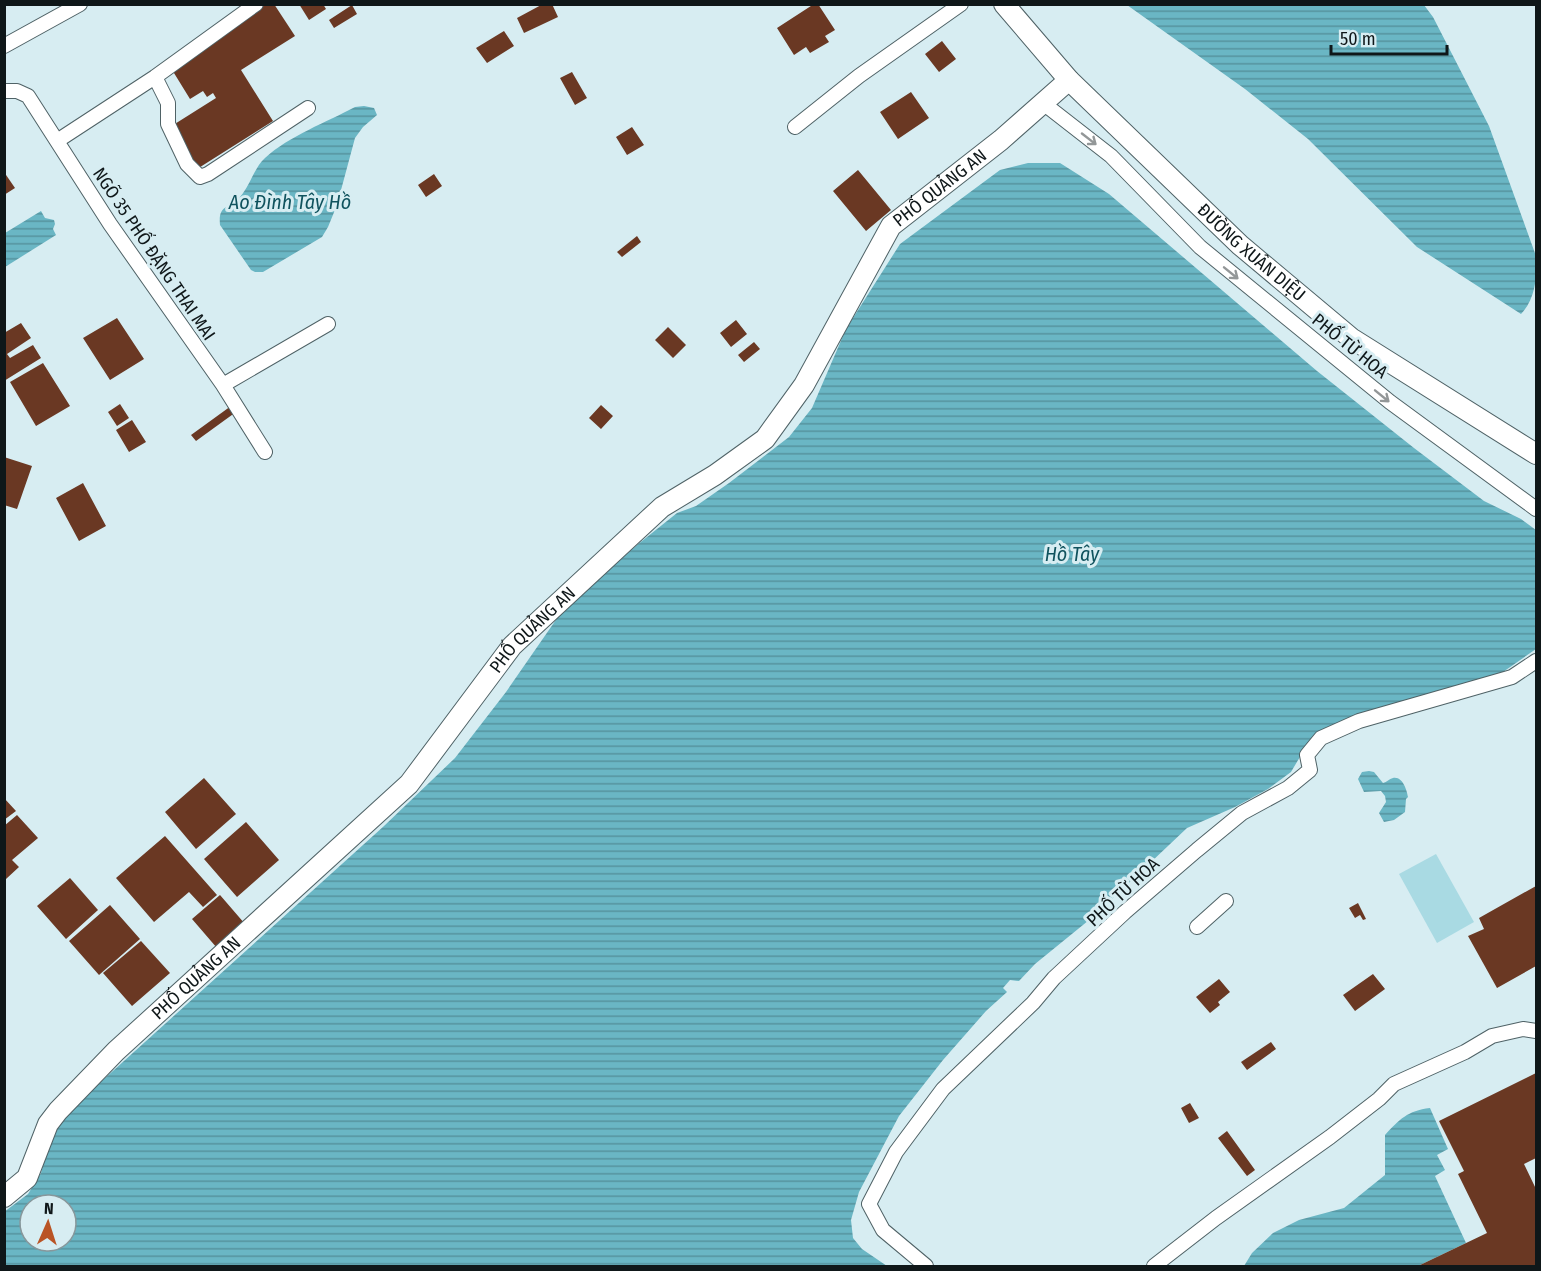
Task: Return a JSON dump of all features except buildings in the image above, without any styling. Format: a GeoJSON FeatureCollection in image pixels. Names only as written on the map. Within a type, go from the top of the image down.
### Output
{"type":"FeatureCollection","features":[{"type":"Feature","properties":{"kind":"street"},"geometry":{"type":"LineString","coordinates":[[4,46],[81,4]]}},
{"type":"Feature","properties":{"kind":"street"},"geometry":{"type":"LineString","coordinates":[[57,141],[155,77],[256,4]]}},
{"type":"Feature","properties":{"kind":"street"},"geometry":{"type":"LineString","coordinates":[[795,127],[859,76],[961,4]]}},
{"type":"Feature","properties":{"kind":"street","name":"ĐƯỜNG XUÂN DIỆU"},"geometry":{"type":"LineString","coordinates":[[1002,6],[1069,80],[1240,245],[1351,338],[1536,454]]}},
{"type":"Feature","properties":{"kind":"street"},"geometry":{"type":"LineString","coordinates":[[155,77],[168,103],[168,124],[187,164],[200,177],[308,108]]}},
{"type":"Feature","properties":{"kind":"street","name":"PHỐ QUẢNG AN"},"geometry":{"type":"LineString","coordinates":[[4,1197],[27,1178],[48,1124],[58,1111],[116,1052],[409,784],[512,646],[662,507],[715,475],[765,439],[804,385],[891,226],[1001,140],[1069,80]]}},
{"type":"Feature","properties":{"kind":"street","name":"NGÕ 35 PHỐ ĐẶNG THAI MAI"},"geometry":{"type":"LineString","coordinates":[[4,91],[17,91],[28,96],[110,224],[223,385],[265,452]]}},
{"type":"Feature","properties":{"kind":"street","name":"PHỐ TỪ HOA"},"geometry":{"type":"LineString","coordinates":[[1043,103],[1111,156],[1200,247],[1390,402],[1536,509]]}},
{"type":"Feature","properties":{"kind":"street"},"geometry":{"type":"LineString","coordinates":[[223,385],[328,324]]}},
{"type":"Feature","properties":{"kind":"street","name":"PHỐ TỪ HOA"},"geometry":{"type":"LineString","coordinates":[[926,1266],[883,1230],[869,1204],[896,1152],[943,1089],[1033,1002],[1054,978],[1165,877],[1242,813],[1288,788],[1310,770],[1307,755],[1321,738],[1359,721],[1512,677],[1536,661]]}},
{"type":"Feature","properties":{"kind":"street"},"geometry":{"type":"LineString","coordinates":[[1197,927],[1226,901]]}},
{"type":"Feature","properties":{"kind":"street"},"geometry":{"type":"LineString","coordinates":[[1154,1266],[1216,1218],[1330,1137],[1379,1099],[1394,1083],[1465,1052],[1492,1036],[1523,1029],[1536,1031]]}},
{"type":"Feature","properties":{"kind":"shaded area"},"geometry":{"type":"Polygon","coordinates":[[[1436,854],[1474,922],[1437,943],[1399,874],[1436,854]]]}},
{"type":"Feature","properties":{"kind":"water"},"geometry":{"type":"Polygon","coordinates":[[[1127,5],[1424,5],[1433,17],[1489,126],[1536,256],[1533,294],[1526,308],[1521,314],[1417,247],[1308,139],[1245,89],[1127,5]]]}},
{"type":"Feature","properties":{"kind":"water","name":"Ao Đình Tây Hồ"},"geometry":{"type":"Polygon","coordinates":[[[355,107],[374,108],[377,115],[363,127],[355,138],[337,205],[322,237],[263,272],[251,270],[220,225],[223,210],[240,197],[261,162],[275,150],[297,136],[355,107]]]}},
{"type":"Feature","properties":{"kind":"water","name":"Hồ Tây"},"geometry":{"type":"Polygon","coordinates":[[[1028,163],[1060,163],[1109,194],[1317,371],[1414,448],[1484,501],[1521,519],[1536,530],[1536,649],[1503,672],[1333,725],[1317,735],[1307,745],[1291,772],[1268,789],[1235,807],[1187,828],[1094,916],[1035,964],[1019,981],[1010,980],[1003,988],[1007,992],[986,1011],[943,1060],[899,1116],[859,1192],[851,1220],[853,1238],[862,1249],[887,1266],[5,1266],[4,1212],[18,1202],[18,1253],[78,1253],[78,1193],[29,1193],[41,1173],[53,1130],[62,1117],[384,826],[455,758],[506,692],[560,614],[637,545],[677,513],[696,506],[789,437],[812,408],[846,329],[900,244],[1000,170],[1028,163]]]}},
{"type":"Feature","properties":{"kind":"water"},"geometry":{"type":"Polygon","coordinates":[[[41,211],[45,218],[54,220],[53,229],[56,235],[5,267],[5,233],[41,211]]]}},
{"type":"Feature","properties":{"kind":"water"},"geometry":{"type":"Polygon","coordinates":[[[1362,772],[1374,772],[1383,783],[1396,778],[1404,784],[1408,797],[1405,812],[1394,820],[1384,822],[1379,813],[1386,802],[1381,791],[1364,792],[1358,779],[1362,772]]]}},
{"type":"Feature","properties":{"kind":"water"},"geometry":{"type":"Polygon","coordinates":[[[1430,1108],[1448,1149],[1437,1155],[1445,1170],[1435,1176],[1466,1243],[1418,1266],[1244,1266],[1252,1253],[1273,1233],[1299,1220],[1344,1208],[1385,1175],[1385,1135],[1404,1117],[1415,1111],[1430,1108]]]}}]}
